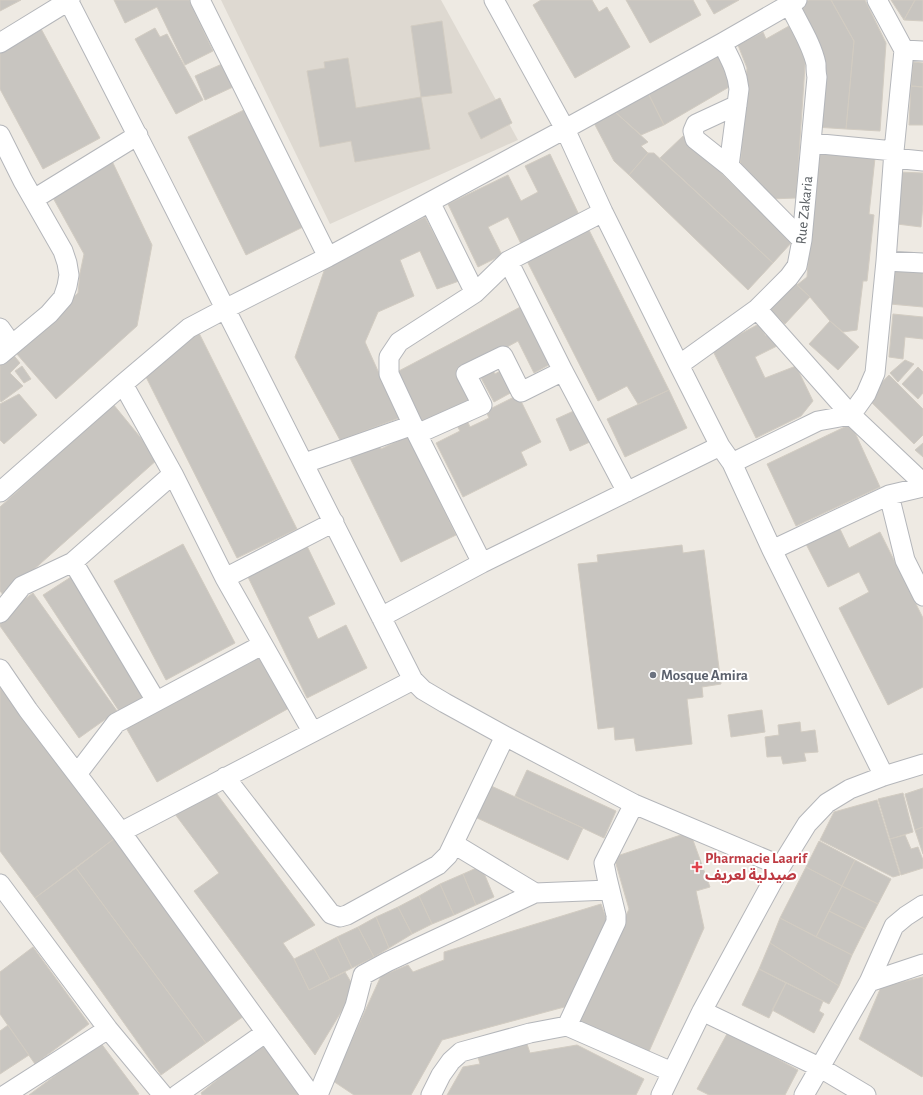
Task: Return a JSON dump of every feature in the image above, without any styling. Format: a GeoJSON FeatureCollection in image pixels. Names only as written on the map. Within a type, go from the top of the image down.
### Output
{"type":"FeatureCollection","features":[{"type":"Feature","properties":{"kind":"street"},"geometry":{"type":"LineString","coordinates":[[0,43],[69,0],[225,309],[305,463],[412,680],[423,690],[445,703],[634,804],[781,866]]}},
{"type":"Feature","properties":{"kind":"street"},"geometry":{"type":"LineString","coordinates":[[200,0],[328,257]]}},
{"type":"Feature","properties":{"kind":"street"},"geometry":{"type":"LineString","coordinates":[[494,0],[565,130],[603,212],[679,365],[720,446],[732,463],[772,550],[884,776]]}},
{"type":"Feature","properties":{"kind":"street"},"geometry":{"type":"LineString","coordinates":[[732,463],[818,421],[851,415],[866,394],[875,373],[886,260],[893,155],[904,50],[877,0]]}},
{"type":"Feature","properties":{"kind":"street"},"geometry":{"type":"LineString","coordinates":[[2,484],[189,328],[328,257],[565,130],[793,2]]}},
{"type":"Feature","properties":{"kind":"street","name":"Rue Zakaria"},"geometry":{"type":"LineString","coordinates":[[679,365],[757,309],[789,277],[797,266],[802,240],[817,77],[816,64],[793,2]]}},
{"type":"Feature","properties":{"kind":"street"},"geometry":{"type":"LineString","coordinates":[[722,43],[736,70],[739,89],[729,166]]}},
{"type":"Feature","properties":{"kind":"street"},"geometry":{"type":"LineString","coordinates":[[904,50],[923,51]]}},
{"type":"Feature","properties":{"kind":"street"},"geometry":{"type":"LineString","coordinates":[[737,105],[696,124],[693,131],[695,139],[729,166],[802,240]]}},
{"type":"Feature","properties":{"kind":"street"},"geometry":{"type":"LineString","coordinates":[[34,199],[138,135]]}},
{"type":"Feature","properties":{"kind":"street"},"geometry":{"type":"LineString","coordinates":[[0,328],[6,350],[49,314],[63,298],[69,275],[63,251],[1,140]]}},
{"type":"Feature","properties":{"kind":"street"},"geometry":{"type":"LineString","coordinates":[[811,143],[893,155],[923,162]]}},
{"type":"Feature","properties":{"kind":"street"},"geometry":{"type":"LineString","coordinates":[[430,202],[475,293]]}},
{"type":"Feature","properties":{"kind":"street"},"geometry":{"type":"LineString","coordinates":[[482,563],[415,430],[389,374],[389,357],[399,342],[475,293],[508,261],[603,212]]}},
{"type":"Feature","properties":{"kind":"street"},"geometry":{"type":"LineString","coordinates":[[886,260],[923,263]]}},
{"type":"Feature","properties":{"kind":"street"},"geometry":{"type":"LineString","coordinates":[[508,261],[563,371],[627,492]]}},
{"type":"Feature","properties":{"kind":"street"},"geometry":{"type":"LineString","coordinates":[[757,309],[851,415],[923,484]]}},
{"type":"Feature","properties":{"kind":"street"},"geometry":{"type":"LineString","coordinates":[[305,463],[415,430],[482,405],[466,374],[503,356],[521,392],[563,371]]}},
{"type":"Feature","properties":{"kind":"street"},"geometry":{"type":"LineString","coordinates":[[123,384],[173,474],[225,578],[312,732]]}},
{"type":"Feature","properties":{"kind":"street"},"geometry":{"type":"LineString","coordinates":[[381,617],[482,563],[720,446]]}},
{"type":"Feature","properties":{"kind":"street"},"geometry":{"type":"LineString","coordinates":[[0,613],[22,586],[73,562],[173,474]]}},
{"type":"Feature","properties":{"kind":"street"},"geometry":{"type":"LineString","coordinates":[[772,550],[889,495],[923,487]]}},
{"type":"Feature","properties":{"kind":"street"},"geometry":{"type":"LineString","coordinates":[[889,495],[905,560],[923,596]]}},
{"type":"Feature","properties":{"kind":"street"},"geometry":{"type":"LineString","coordinates":[[225,578],[334,522]]}},
{"type":"Feature","properties":{"kind":"street"},"geometry":{"type":"LineString","coordinates":[[73,562],[156,701]]}},
{"type":"Feature","properties":{"kind":"street"},"geometry":{"type":"LineString","coordinates":[[77,774],[116,723],[262,645]]}},
{"type":"Feature","properties":{"kind":"street"},"geometry":{"type":"LineString","coordinates":[[0,669],[28,710],[121,832],[311,1095]]}},
{"type":"Feature","properties":{"kind":"street"},"geometry":{"type":"LineString","coordinates":[[121,832],[412,680]]}},
{"type":"Feature","properties":{"kind":"street"},"geometry":{"type":"LineString","coordinates":[[225,777],[331,914],[340,917],[347,915],[438,865],[448,855],[505,736]]}},
{"type":"Feature","properties":{"kind":"street"},"geometry":{"type":"LineString","coordinates":[[661,1095],[702,1011],[781,866],[807,824],[827,803],[850,789],[884,776],[923,764]]}},
{"type":"Feature","properties":{"kind":"street"},"geometry":{"type":"LineString","coordinates":[[567,1026],[616,922],[616,915],[604,863],[634,804]]}},
{"type":"Feature","properties":{"kind":"street"},"geometry":{"type":"LineString","coordinates":[[454,844],[535,893]]}},
{"type":"Feature","properties":{"kind":"street"},"geometry":{"type":"LineString","coordinates":[[0,884],[108,1029],[163,1095]]}},
{"type":"Feature","properties":{"kind":"street"},"geometry":{"type":"LineString","coordinates":[[318,1095],[355,1006],[363,975],[387,962],[535,893],[609,890]]}},
{"type":"Feature","properties":{"kind":"street"},"geometry":{"type":"LineString","coordinates":[[804,1095],[869,982],[894,926],[923,905]]}},
{"type":"Feature","properties":{"kind":"street"},"geometry":{"type":"LineString","coordinates":[[869,982],[923,964]]}},
{"type":"Feature","properties":{"kind":"street"},"geometry":{"type":"LineString","coordinates":[[702,1011],[819,1067],[866,1095]]}},
{"type":"Feature","properties":{"kind":"street"},"geometry":{"type":"LineString","coordinates":[[431,1095],[441,1075],[451,1061],[461,1052],[530,1033],[567,1026],[672,1072]]}},
{"type":"Feature","properties":{"kind":"street"},"geometry":{"type":"LineString","coordinates":[[5,1095],[108,1029]]}},
{"type":"Feature","properties":{"kind":"street"},"geometry":{"type":"LineString","coordinates":[[177,1095],[265,1033]]}},
{"type":"Feature","properties":{"kind":"shaded area"},"geometry":{"type":"Polygon","coordinates":[[[221,0],[441,0],[518,140],[330,224],[221,0]]]}},
{"type":"Feature","properties":{"kind":"building"},"geometry":{"type":"Polygon","coordinates":[[[0,0],[21,0],[0,11],[0,0]]]}},
{"type":"Feature","properties":{"kind":"building"},"geometry":{"type":"Polygon","coordinates":[[[114,0],[189,0],[213,51],[185,65],[157,7],[125,23],[114,0]]]}},
{"type":"Feature","properties":{"kind":"building"},"geometry":{"type":"Polygon","coordinates":[[[541,0],[592,0],[599,12],[607,7],[630,47],[575,78],[533,5],[541,0]]]}},
{"type":"Feature","properties":{"kind":"building"},"geometry":{"type":"Polygon","coordinates":[[[626,0],[693,0],[701,15],[650,43],[626,0]]]}},
{"type":"Feature","properties":{"kind":"building"},"geometry":{"type":"Polygon","coordinates":[[[706,0],[739,0],[714,14],[706,0]]]}},
{"type":"Feature","properties":{"kind":"building"},"geometry":{"type":"Polygon","coordinates":[[[809,0],[831,0],[854,41],[846,129],[815,127],[800,5],[809,0]]]}},
{"type":"Feature","properties":{"kind":"building"},"geometry":{"type":"Polygon","coordinates":[[[831,0],[865,0],[886,43],[880,131],[846,129],[854,41],[831,0]]]}},
{"type":"Feature","properties":{"kind":"building"},"geometry":{"type":"Polygon","coordinates":[[[891,0],[915,0],[904,20],[891,0]]]}},
{"type":"Feature","properties":{"kind":"building"},"geometry":{"type":"Polygon","coordinates":[[[915,0],[923,0],[923,21],[904,20],[915,0]]]}},
{"type":"Feature","properties":{"kind":"building"},"geometry":{"type":"Polygon","coordinates":[[[442,21],[452,93],[421,97],[411,26],[442,21]]]}},
{"type":"Feature","properties":{"kind":"building"},"geometry":{"type":"Polygon","coordinates":[[[39,25],[100,138],[43,169],[0,89],[0,46],[39,25]]]}},
{"type":"Feature","properties":{"kind":"building"},"geometry":{"type":"Polygon","coordinates":[[[789,26],[806,51],[796,198],[769,199],[740,169],[747,68],[738,45],[763,32],[766,39],[789,26]]]}},
{"type":"Feature","properties":{"kind":"building"},"geometry":{"type":"Polygon","coordinates":[[[155,28],[160,37],[167,34],[203,100],[176,114],[135,39],[155,28]]]}},
{"type":"Feature","properties":{"kind":"building"},"geometry":{"type":"Polygon","coordinates":[[[720,56],[729,72],[729,87],[664,125],[648,93],[720,56]]]}},
{"type":"Feature","properties":{"kind":"building"},"geometry":{"type":"Polygon","coordinates":[[[348,58],[356,108],[421,97],[430,149],[355,162],[351,141],[320,147],[307,71],[325,68],[324,62],[348,58]]]}},
{"type":"Feature","properties":{"kind":"building"},"geometry":{"type":"Polygon","coordinates":[[[913,62],[923,63],[923,87],[911,86],[913,62]]]}},
{"type":"Feature","properties":{"kind":"building"},"geometry":{"type":"Polygon","coordinates":[[[222,64],[233,87],[205,100],[195,76],[222,64]]]}},
{"type":"Feature","properties":{"kind":"building"},"geometry":{"type":"Polygon","coordinates":[[[911,86],[923,87],[923,125],[909,125],[911,86]]]}},
{"type":"Feature","properties":{"kind":"building"},"geometry":{"type":"Polygon","coordinates":[[[648,93],[664,125],[641,135],[614,111],[648,93]]]}},
{"type":"Feature","properties":{"kind":"building"},"geometry":{"type":"Polygon","coordinates":[[[500,98],[512,123],[481,139],[468,113],[500,98]]]}},
{"type":"Feature","properties":{"kind":"building"},"geometry":{"type":"Polygon","coordinates":[[[246,109],[303,227],[246,255],[188,137],[246,109]]]}},
{"type":"Feature","properties":{"kind":"building"},"geometry":{"type":"Polygon","coordinates":[[[614,111],[648,142],[641,146],[648,153],[629,175],[614,161],[594,123],[614,111]]]}},
{"type":"Feature","properties":{"kind":"building"},"geometry":{"type":"Polygon","coordinates":[[[683,136],[792,242],[773,263],[660,158],[683,136]]]}},
{"type":"Feature","properties":{"kind":"building"},"geometry":{"type":"Polygon","coordinates":[[[816,148],[875,158],[869,214],[874,215],[867,281],[863,281],[857,330],[843,332],[830,321],[810,297],[797,285],[807,277],[816,148]]]}},
{"type":"Feature","properties":{"kind":"building"},"geometry":{"type":"Polygon","coordinates":[[[648,153],[654,153],[773,263],[748,290],[629,175],[648,153]]]}},
{"type":"Feature","properties":{"kind":"building"},"geometry":{"type":"Polygon","coordinates":[[[550,154],[581,219],[523,248],[508,217],[488,227],[502,255],[478,267],[448,204],[508,175],[521,201],[538,192],[525,166],[550,154]]]}},
{"type":"Feature","properties":{"kind":"building"},"geometry":{"type":"Polygon","coordinates":[[[112,161],[152,245],[137,326],[56,399],[16,353],[78,293],[84,254],[52,196],[112,161]]]}},
{"type":"Feature","properties":{"kind":"building"},"geometry":{"type":"Polygon","coordinates":[[[899,172],[923,173],[921,227],[897,224],[899,172]]]}},
{"type":"Feature","properties":{"kind":"building"},"geometry":{"type":"Polygon","coordinates":[[[425,217],[459,281],[437,289],[420,251],[400,260],[414,296],[378,312],[365,342],[399,418],[340,440],[295,357],[325,268],[425,217]]]}},
{"type":"Feature","properties":{"kind":"building"},"geometry":{"type":"Polygon","coordinates":[[[588,228],[669,390],[638,404],[627,386],[598,401],[526,259],[588,228]]]}},
{"type":"Feature","properties":{"kind":"building"},"geometry":{"type":"Polygon","coordinates":[[[893,267],[923,270],[923,307],[890,304],[893,267]]]}},
{"type":"Feature","properties":{"kind":"building"},"geometry":{"type":"Polygon","coordinates":[[[793,281],[810,297],[785,324],[768,307],[793,281]]]}},
{"type":"Feature","properties":{"kind":"building"},"geometry":{"type":"Polygon","coordinates":[[[526,304],[556,361],[534,373],[518,341],[457,374],[473,403],[425,429],[395,373],[526,304]]]}},
{"type":"Feature","properties":{"kind":"building"},"geometry":{"type":"Polygon","coordinates":[[[893,314],[923,317],[923,339],[905,337],[903,359],[889,357],[893,314]]]}},
{"type":"Feature","properties":{"kind":"building"},"geometry":{"type":"Polygon","coordinates":[[[830,321],[859,347],[838,370],[809,344],[830,321]]]}},
{"type":"Feature","properties":{"kind":"building"},"geometry":{"type":"Polygon","coordinates":[[[759,324],[766,336],[770,333],[777,346],[755,357],[765,378],[796,366],[813,401],[801,416],[756,438],[712,349],[759,324]]]}},
{"type":"Feature","properties":{"kind":"building"},"geometry":{"type":"Polygon","coordinates":[[[199,333],[297,529],[237,558],[145,375],[199,333]]]}},
{"type":"Feature","properties":{"kind":"building"},"geometry":{"type":"Polygon","coordinates":[[[11,352],[20,363],[10,373],[23,386],[1,402],[0,362],[11,352]]]}},
{"type":"Feature","properties":{"kind":"building"},"geometry":{"type":"Polygon","coordinates":[[[905,360],[914,364],[898,382],[890,373],[905,360]]]}},
{"type":"Feature","properties":{"kind":"building"},"geometry":{"type":"Polygon","coordinates":[[[22,366],[31,379],[24,383],[15,371],[22,366]]]}},
{"type":"Feature","properties":{"kind":"building"},"geometry":{"type":"Polygon","coordinates":[[[491,367],[495,374],[502,370],[514,391],[494,402],[479,374],[491,367]]]}},
{"type":"Feature","properties":{"kind":"building"},"geometry":{"type":"Polygon","coordinates":[[[918,367],[923,372],[923,393],[918,399],[902,384],[918,367]]]}},
{"type":"Feature","properties":{"kind":"building"},"geometry":{"type":"Polygon","coordinates":[[[889,375],[923,409],[923,435],[914,444],[867,398],[889,375]]]}},
{"type":"Feature","properties":{"kind":"building"},"geometry":{"type":"Polygon","coordinates":[[[669,390],[687,428],[625,457],[607,419],[669,390]]]}},
{"type":"Feature","properties":{"kind":"building"},"geometry":{"type":"Polygon","coordinates":[[[19,394],[37,415],[4,444],[0,440],[0,404],[19,394]]]}},
{"type":"Feature","properties":{"kind":"building"},"geometry":{"type":"Polygon","coordinates":[[[518,395],[541,442],[521,452],[527,465],[463,497],[436,443],[460,431],[455,422],[465,416],[470,427],[489,418],[486,411],[518,395]]]}},
{"type":"Feature","properties":{"kind":"building"},"geometry":{"type":"Polygon","coordinates":[[[113,404],[158,459],[4,596],[0,591],[0,507],[113,404]]]}},
{"type":"Feature","properties":{"kind":"building"},"geometry":{"type":"Polygon","coordinates":[[[578,409],[592,441],[570,451],[556,419],[578,409]]]}},
{"type":"Feature","properties":{"kind":"building"},"geometry":{"type":"Polygon","coordinates":[[[851,424],[880,487],[796,526],[767,464],[851,424]]]}},
{"type":"Feature","properties":{"kind":"building"},"geometry":{"type":"Polygon","coordinates":[[[408,436],[456,535],[401,562],[349,456],[378,442],[381,449],[408,436]]]}},
{"type":"Feature","properties":{"kind":"building"},"geometry":{"type":"Polygon","coordinates":[[[923,443],[923,457],[915,450],[923,443]]]}},
{"type":"Feature","properties":{"kind":"building"},"geometry":{"type":"Polygon","coordinates":[[[839,527],[849,548],[880,532],[923,618],[923,687],[888,705],[839,608],[869,592],[859,572],[828,587],[806,544],[839,527]]]}},
{"type":"Feature","properties":{"kind":"building"},"geometry":{"type":"Polygon","coordinates":[[[183,544],[235,643],[166,680],[114,581],[183,544]]]}},
{"type":"Feature","properties":{"kind":"building"},"geometry":{"type":"Polygon","coordinates":[[[306,544],[335,604],[308,617],[318,639],[346,625],[367,668],[307,698],[246,573],[306,544]]]}},
{"type":"Feature","properties":{"kind":"building"},"geometry":{"type":"Polygon","coordinates":[[[682,545],[683,553],[704,550],[721,684],[702,687],[703,697],[687,699],[692,744],[636,751],[634,738],[615,740],[614,727],[598,729],[578,564],[598,562],[597,555],[682,545]]]}},
{"type":"Feature","properties":{"kind":"building"},"geometry":{"type":"Polygon","coordinates":[[[71,577],[149,696],[121,714],[43,595],[71,577]]]}},
{"type":"Feature","properties":{"kind":"building"},"geometry":{"type":"Polygon","coordinates":[[[33,593],[117,711],[79,738],[0,626],[0,617],[33,593]]]}},
{"type":"Feature","properties":{"kind":"building"},"geometry":{"type":"Polygon","coordinates":[[[259,651],[291,707],[157,782],[125,726],[259,651]]]}},
{"type":"Feature","properties":{"kind":"building"},"geometry":{"type":"Polygon","coordinates":[[[0,683],[115,838],[35,898],[0,851],[0,683]]]}},
{"type":"Feature","properties":{"kind":"building"},"geometry":{"type":"Polygon","coordinates":[[[762,710],[765,732],[731,737],[728,715],[762,710]]]}},
{"type":"Feature","properties":{"kind":"building"},"geometry":{"type":"Polygon","coordinates":[[[800,722],[801,732],[815,730],[818,752],[804,753],[806,761],[783,764],[781,756],[767,757],[765,737],[779,735],[778,725],[800,722]]]}},
{"type":"Feature","properties":{"kind":"building"},"geometry":{"type":"Polygon","coordinates":[[[527,770],[616,811],[604,838],[515,796],[527,770]]]}},
{"type":"Feature","properties":{"kind":"building"},"geometry":{"type":"Polygon","coordinates":[[[489,785],[583,828],[568,860],[475,817],[489,785]]]}},
{"type":"Feature","properties":{"kind":"building"},"geometry":{"type":"Polygon","coordinates":[[[211,786],[315,925],[283,943],[294,959],[309,990],[345,972],[355,989],[315,1055],[194,891],[219,873],[172,810],[211,786]]]}},
{"type":"Feature","properties":{"kind":"building"},"geometry":{"type":"Polygon","coordinates":[[[923,788],[923,827],[915,830],[905,794],[923,788]]]}},
{"type":"Feature","properties":{"kind":"building"},"geometry":{"type":"Polygon","coordinates":[[[903,793],[913,832],[890,839],[878,799],[903,793]]]}},
{"type":"Feature","properties":{"kind":"building"},"geometry":{"type":"Polygon","coordinates":[[[877,800],[900,875],[893,877],[820,840],[834,812],[877,800]]]}},
{"type":"Feature","properties":{"kind":"building"},"geometry":{"type":"Polygon","coordinates":[[[923,827],[923,854],[915,830],[923,827]]]}},
{"type":"Feature","properties":{"kind":"building"},"geometry":{"type":"Polygon","coordinates":[[[690,832],[710,887],[696,891],[704,928],[647,1056],[578,1024],[629,909],[614,857],[690,832]]]}},
{"type":"Feature","properties":{"kind":"building"},"geometry":{"type":"Polygon","coordinates":[[[905,835],[911,849],[918,847],[923,860],[923,868],[901,875],[890,839],[905,835]]]}},
{"type":"Feature","properties":{"kind":"building"},"geometry":{"type":"Polygon","coordinates":[[[115,838],[244,1016],[206,1043],[76,868],[115,838]]]}},
{"type":"Feature","properties":{"kind":"building"},"geometry":{"type":"Polygon","coordinates":[[[819,841],[855,860],[842,886],[806,867],[819,841]]]}},
{"type":"Feature","properties":{"kind":"building"},"geometry":{"type":"Polygon","coordinates":[[[855,860],[891,879],[878,904],[842,886],[855,860]]]}},
{"type":"Feature","properties":{"kind":"building"},"geometry":{"type":"Polygon","coordinates":[[[481,866],[494,897],[476,905],[463,874],[481,866]]]}},
{"type":"Feature","properties":{"kind":"building"},"geometry":{"type":"Polygon","coordinates":[[[806,867],[842,886],[816,937],[780,918],[806,867]]]}},
{"type":"Feature","properties":{"kind":"building"},"geometry":{"type":"Polygon","coordinates":[[[76,868],[206,1043],[161,1075],[35,898],[76,868]]]}},
{"type":"Feature","properties":{"kind":"building"},"geometry":{"type":"Polygon","coordinates":[[[463,874],[476,905],[454,915],[440,884],[463,874]]]}},
{"type":"Feature","properties":{"kind":"building"},"geometry":{"type":"Polygon","coordinates":[[[440,884],[454,915],[432,924],[419,896],[440,884]]]}},
{"type":"Feature","properties":{"kind":"building"},"geometry":{"type":"Polygon","coordinates":[[[842,886],[878,904],[865,929],[829,911],[842,886]]]}},
{"type":"Feature","properties":{"kind":"building"},"geometry":{"type":"Polygon","coordinates":[[[419,896],[432,924],[412,934],[398,907],[419,896]]]}},
{"type":"Feature","properties":{"kind":"building"},"geometry":{"type":"Polygon","coordinates":[[[601,904],[608,923],[568,1006],[442,1040],[411,1095],[354,1095],[333,1081],[381,976],[408,965],[413,972],[444,960],[444,952],[601,904]]]}},
{"type":"Feature","properties":{"kind":"building"},"geometry":{"type":"Polygon","coordinates":[[[398,907],[412,934],[389,948],[376,917],[398,907]]]}},
{"type":"Feature","properties":{"kind":"building"},"geometry":{"type":"Polygon","coordinates":[[[829,911],[865,929],[852,955],[816,937],[829,911]]]}},
{"type":"Feature","properties":{"kind":"building"},"geometry":{"type":"Polygon","coordinates":[[[376,917],[389,948],[374,957],[358,927],[376,917]]]}},
{"type":"Feature","properties":{"kind":"building"},"geometry":{"type":"Polygon","coordinates":[[[780,918],[852,955],[839,986],[770,943],[780,918]]]}},
{"type":"Feature","properties":{"kind":"building"},"geometry":{"type":"Polygon","coordinates":[[[358,927],[374,957],[352,968],[337,937],[358,927]]]}},
{"type":"Feature","properties":{"kind":"building"},"geometry":{"type":"Polygon","coordinates":[[[337,937],[352,968],[330,979],[314,949],[337,937]]]}},
{"type":"Feature","properties":{"kind":"building"},"geometry":{"type":"Polygon","coordinates":[[[770,943],[839,986],[829,1004],[759,969],[770,943]]]}},
{"type":"Feature","properties":{"kind":"building"},"geometry":{"type":"Polygon","coordinates":[[[33,947],[89,1024],[35,1064],[0,1014],[0,972],[33,947]]]}},
{"type":"Feature","properties":{"kind":"building"},"geometry":{"type":"Polygon","coordinates":[[[314,949],[330,979],[309,990],[294,959],[314,949]]]}},
{"type":"Feature","properties":{"kind":"building"},"geometry":{"type":"Polygon","coordinates":[[[759,969],[786,983],[769,1018],[742,1005],[759,969]]]}},
{"type":"Feature","properties":{"kind":"building"},"geometry":{"type":"Polygon","coordinates":[[[923,977],[922,1077],[859,1039],[881,987],[923,977]]]}},
{"type":"Feature","properties":{"kind":"building"},"geometry":{"type":"Polygon","coordinates":[[[786,983],[823,1001],[819,1011],[824,1014],[814,1033],[772,1010],[786,983]]]}},
{"type":"Feature","properties":{"kind":"building"},"geometry":{"type":"Polygon","coordinates":[[[8,1025],[29,1055],[0,1074],[0,1031],[8,1025]]]}},
{"type":"Feature","properties":{"kind":"building"},"geometry":{"type":"Polygon","coordinates":[[[728,1032],[798,1070],[785,1095],[709,1095],[697,1089],[728,1032]]]}},
{"type":"Feature","properties":{"kind":"building"},"geometry":{"type":"Polygon","coordinates":[[[266,1040],[306,1095],[202,1095],[201,1093],[266,1040]]]}},
{"type":"Feature","properties":{"kind":"building"},"geometry":{"type":"Polygon","coordinates":[[[526,1041],[530,1053],[577,1045],[644,1079],[636,1095],[447,1095],[463,1067],[480,1064],[478,1057],[526,1041]]]}},
{"type":"Feature","properties":{"kind":"building"},"geometry":{"type":"Polygon","coordinates":[[[100,1042],[139,1094],[29,1095],[100,1042]]]}},
{"type":"Feature","properties":{"kind":"place","name":"Mosque Amira"},"geometry":{"type":"Point","coordinates":[653,675]}},
{"type":"Feature","properties":{"kind":"place","name":"Pharmacie Laarif صيدلية لعريف"},"geometry":{"type":"Point","coordinates":[697,867]}}]}
